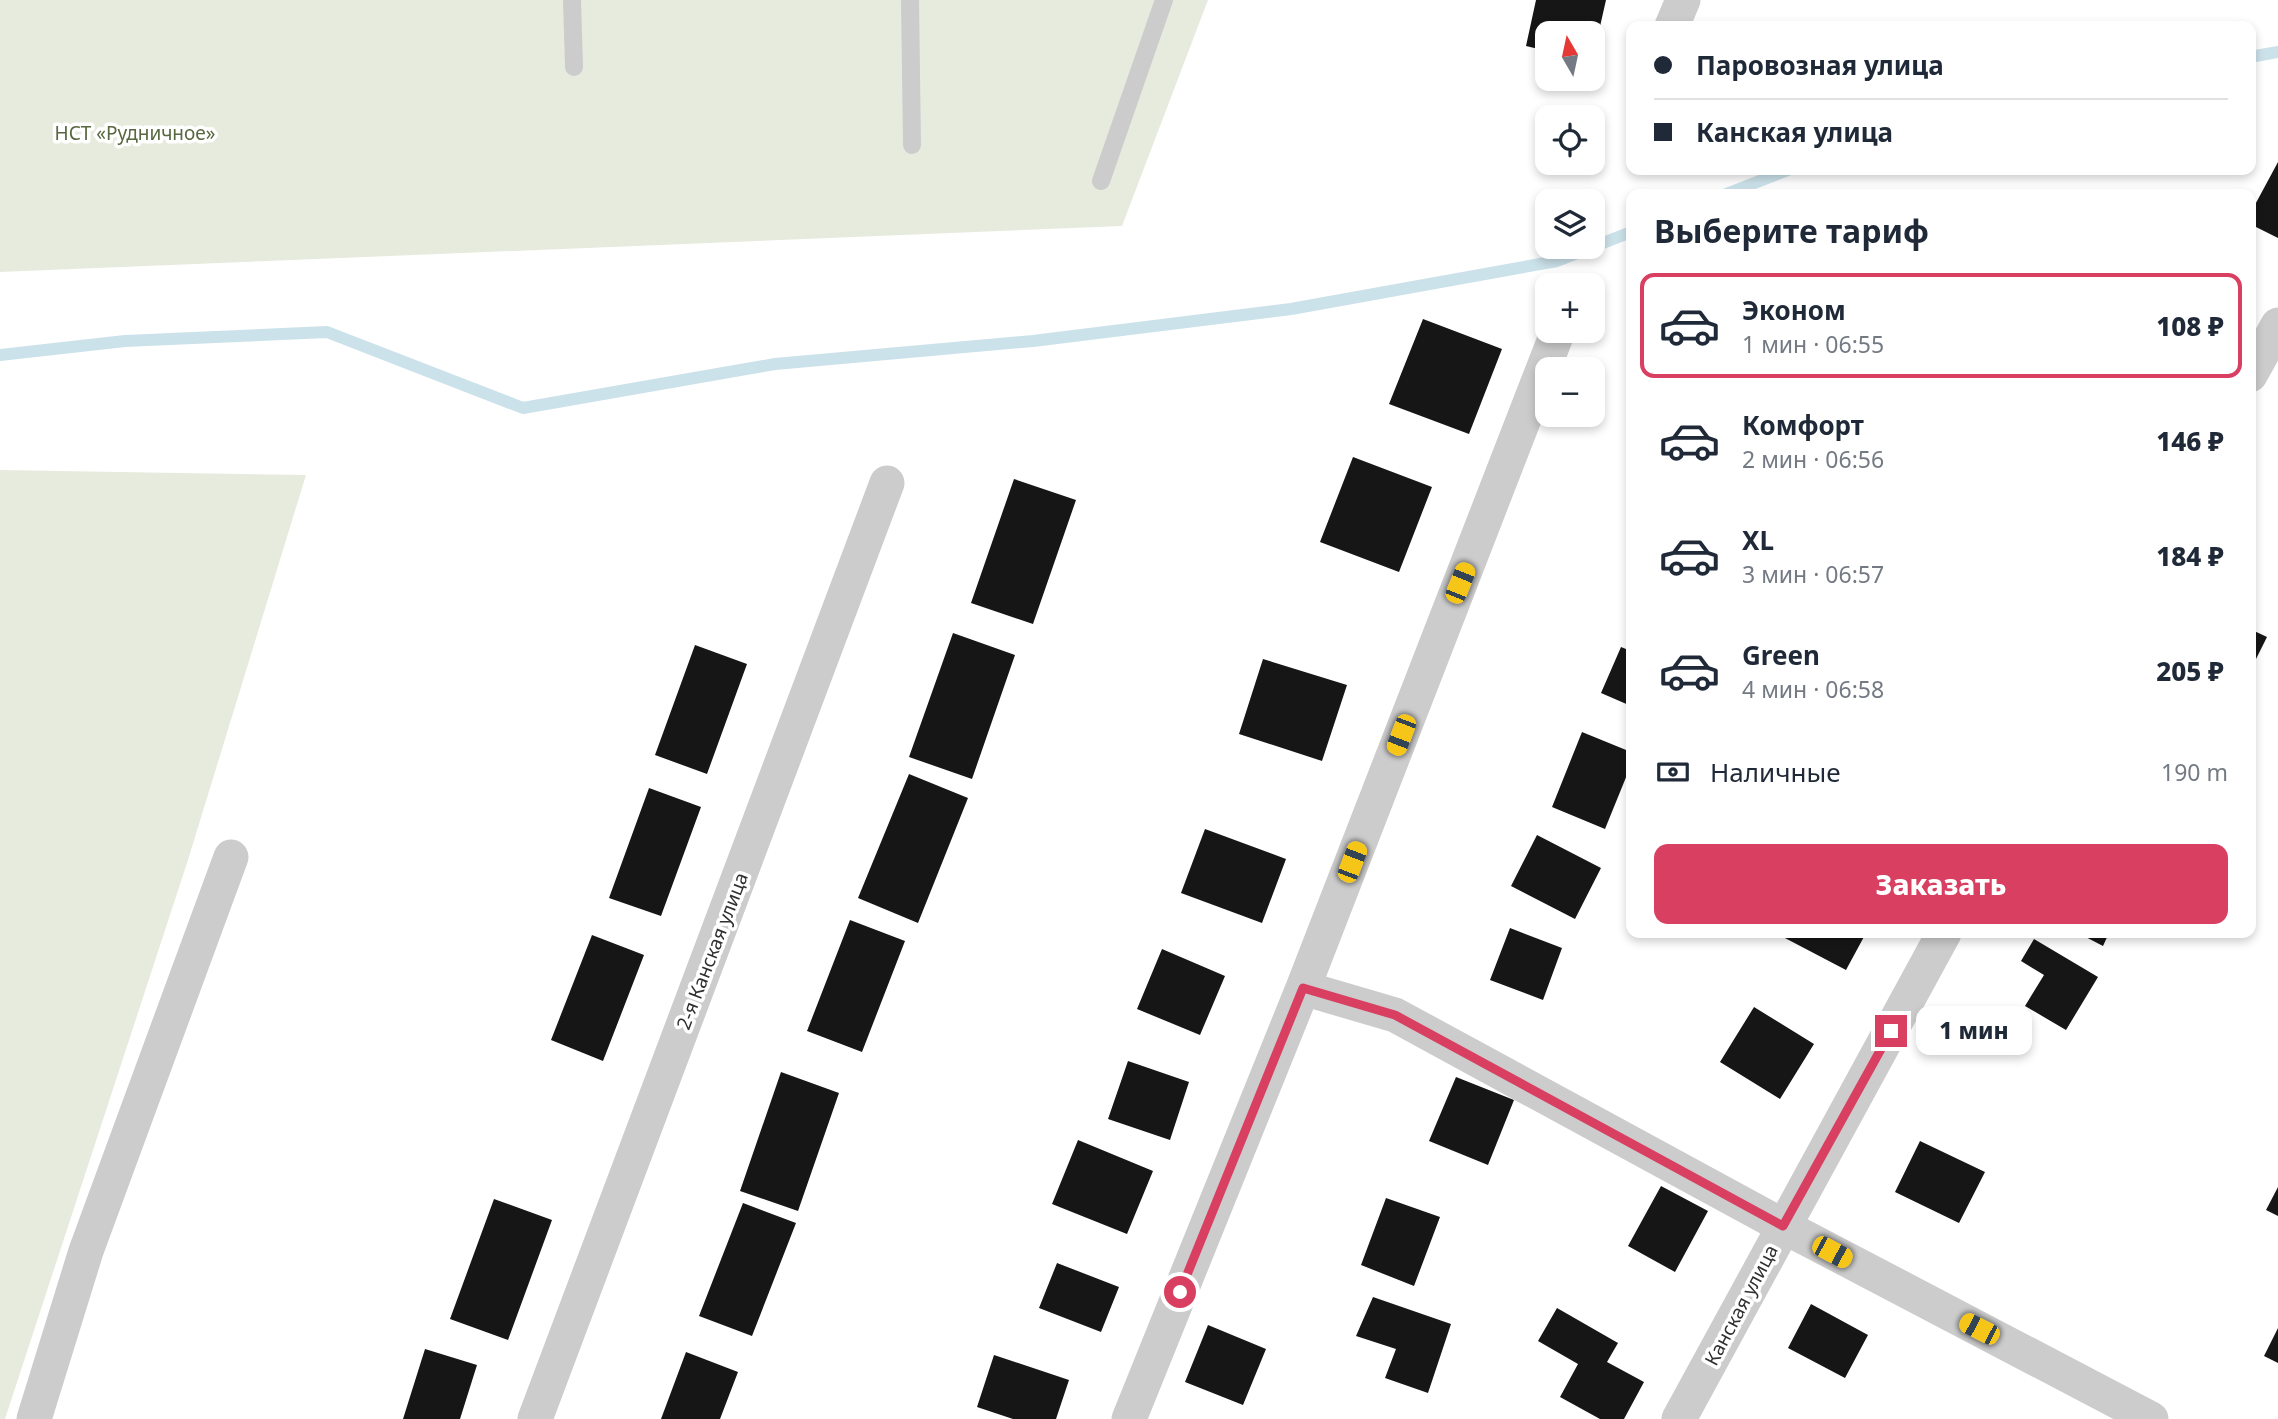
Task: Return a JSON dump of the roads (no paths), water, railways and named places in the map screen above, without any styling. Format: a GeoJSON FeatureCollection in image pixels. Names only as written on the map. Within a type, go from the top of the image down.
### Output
{"type":"FeatureCollection","features":[{"type":"Feature","properties":{"kind":"street"},"geometry":{"type":"LineString","coordinates":[[1674,21],[1683,0]]}},
{"type":"Feature","properties":{"kind":"street"},"geometry":{"type":"LineString","coordinates":[[2256,364],[2278,325]]}},
{"type":"Feature","properties":{"kind":"street"},"geometry":{"type":"LineString","coordinates":[[1129,1419],[1303,988],[1553,343]]}},
{"type":"Feature","properties":{"kind":"street","name":"2-я Канская улица"},"geometry":{"type":"LineString","coordinates":[[535,1419],[887,483]]}},
{"type":"Feature","properties":{"kind":"street"},"geometry":{"type":"LineString","coordinates":[[34,1419],[86,1251],[231,858]]}},
{"type":"Feature","properties":{"kind":"street","name":"Канская улица"},"geometry":{"type":"LineString","coordinates":[[1679,1419],[1941,938]]}},
{"type":"Feature","properties":{"kind":"street"},"geometry":{"type":"LineString","coordinates":[[1303,988],[1395,1015],[1783,1226],[2151,1419]]}},
{"type":"Feature","properties":{"kind":"lane"},"geometry":{"type":"LineString","coordinates":[[572,0],[574,67]]}},
{"type":"Feature","properties":{"kind":"lane"},"geometry":{"type":"LineString","coordinates":[[910,0],[912,145]]}},
{"type":"Feature","properties":{"kind":"lane"},"geometry":{"type":"LineString","coordinates":[[1101,181],[1164,0]]}},
{"type":"Feature","properties":{"kind":"waterway"},"geometry":{"type":"LineString","coordinates":[[2256,56],[2278,52]]}},
{"type":"Feature","properties":{"kind":"waterway"},"geometry":{"type":"LineString","coordinates":[[1739,189],[1775,175]]}},
{"type":"Feature","properties":{"kind":"waterway"},"geometry":{"type":"LineString","coordinates":[[0,355],[125,341],[327,332],[523,408],[775,364],[1033,341],[1291,309],[1557,261],[1626,234]]}},
{"type":"Feature","properties":{"kind":"park label","name":"НСТ «Рудничное»"},"geometry":{"type":"Point","coordinates":[135,133]}}]}
